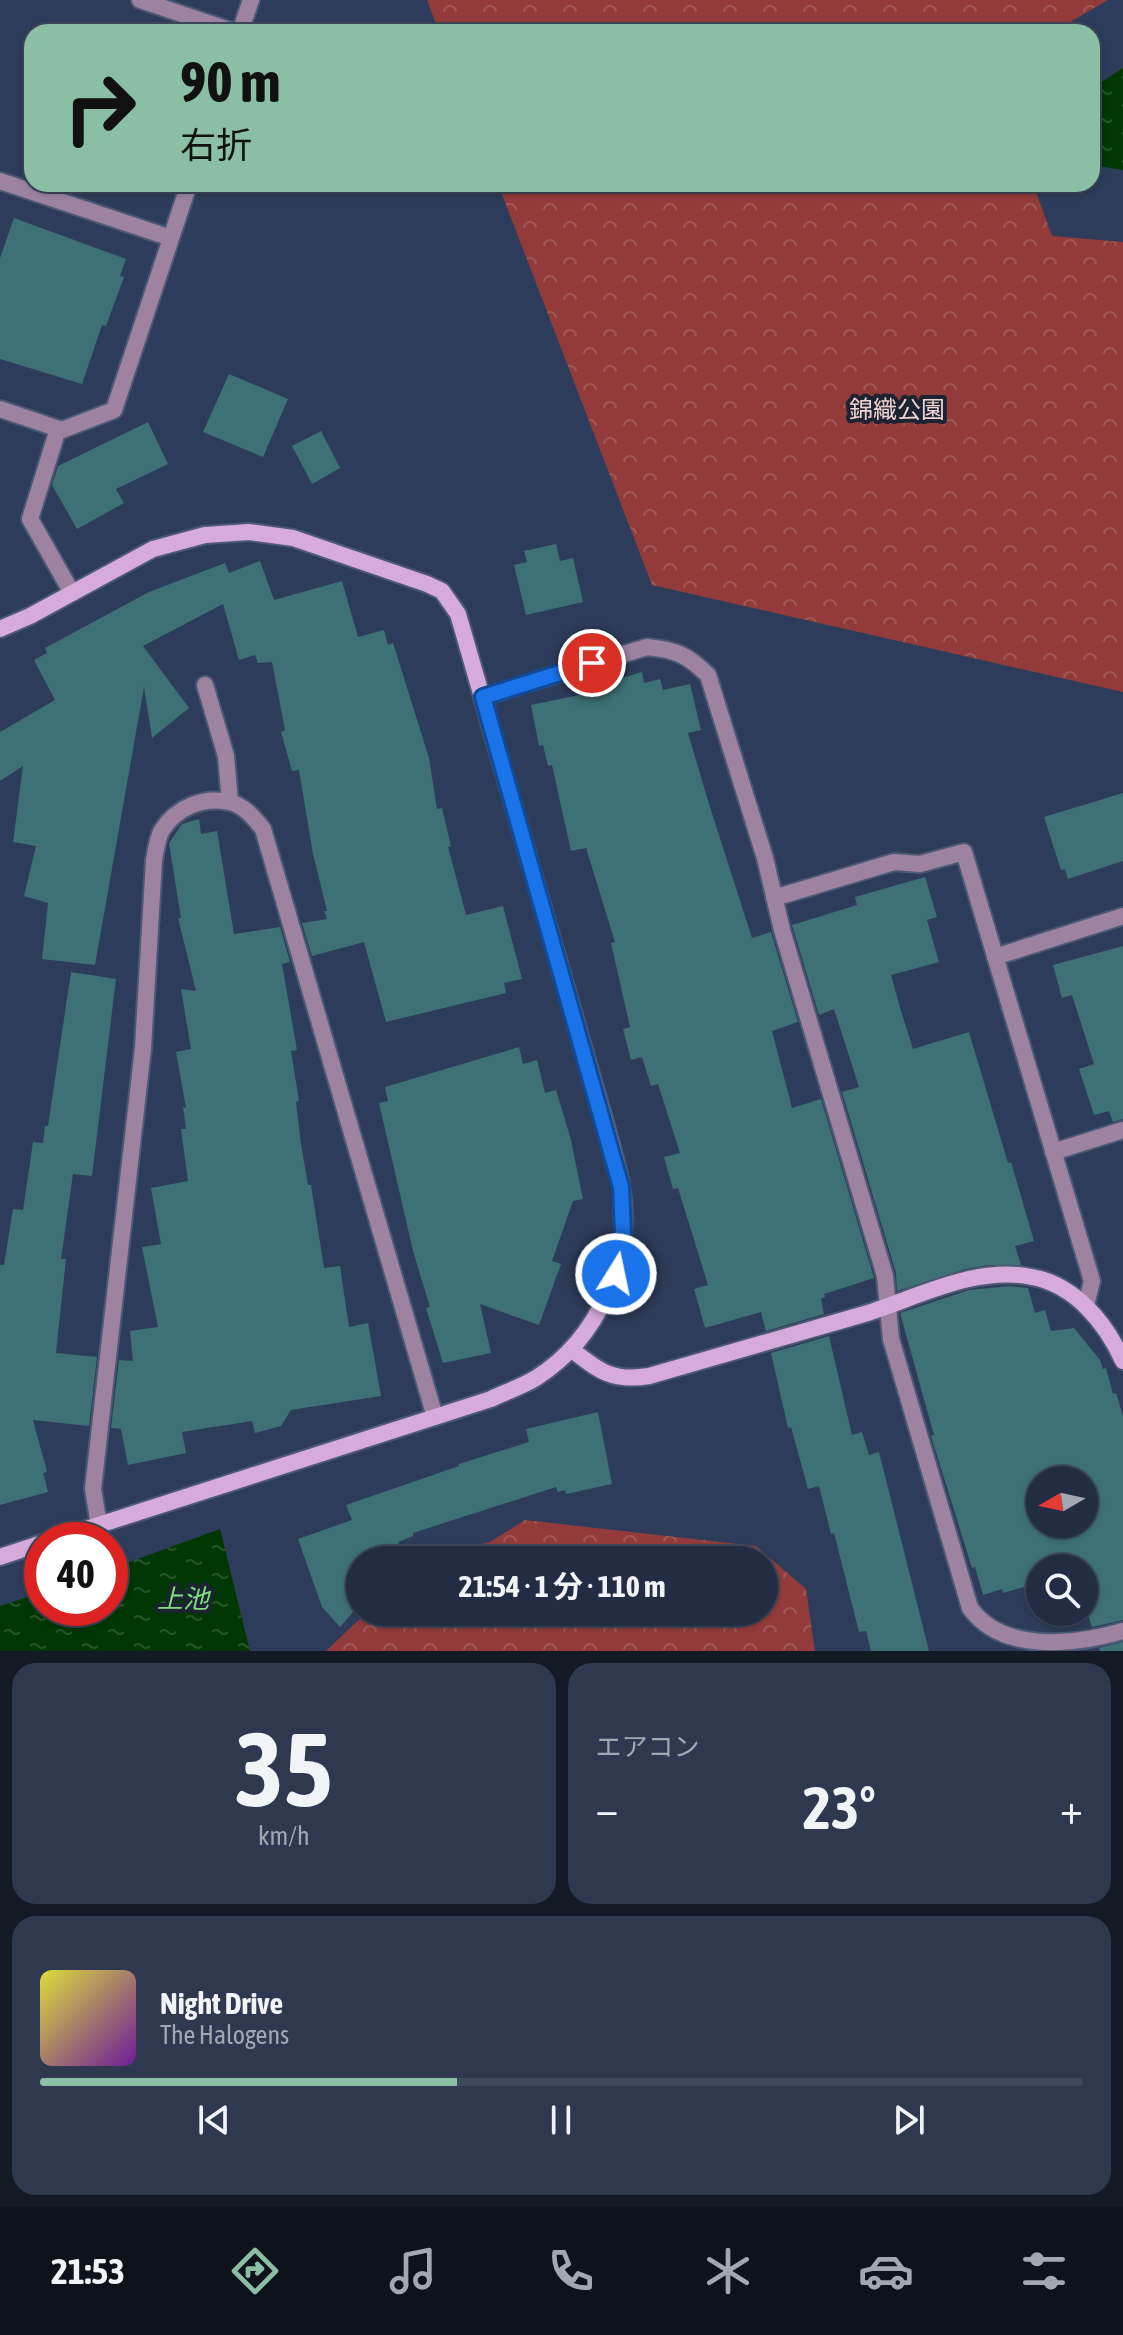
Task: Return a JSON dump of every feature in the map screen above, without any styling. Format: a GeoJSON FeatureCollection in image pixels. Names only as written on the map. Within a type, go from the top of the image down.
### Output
{"type":"FeatureCollection","features":[{"type":"Feature","properties":{"kind":"street"},"geometry":{"type":"LineString","coordinates":[[140,0],[213,24]]}},
{"type":"Feature","properties":{"kind":"street"},"geometry":{"type":"LineString","coordinates":[[240,24],[251,0]]}},
{"type":"Feature","properties":{"kind":"street"},"geometry":{"type":"LineString","coordinates":[[0,181],[24,189]]}},
{"type":"Feature","properties":{"kind":"street"},"geometry":{"type":"LineString","coordinates":[[33,192],[171,238]]}},
{"type":"Feature","properties":{"kind":"street"},"geometry":{"type":"LineString","coordinates":[[0,409],[62,430],[114,410],[186,192]]}},
{"type":"Feature","properties":{"kind":"street"},"geometry":{"type":"LineString","coordinates":[[58,429],[30,519],[72,593]]}},
{"type":"Feature","properties":{"kind":"street"},"geometry":{"type":"LineString","coordinates":[[0,629],[153,549],[205,535],[249,532],[293,538],[442,591],[458,614],[483,697],[621,1187],[623,1233],[616,1274],[597,1315],[571,1349],[535,1378],[491,1399],[108,1522]]}},
{"type":"Feature","properties":{"kind":"street"},"geometry":{"type":"LineString","coordinates":[[483,697],[647,647],[673,649],[692,660],[708,675],[765,858],[885,1276],[891,1339],[970,1608],[979,1626],[996,1639],[1021,1650],[1049,1651],[1123,1631]]}},
{"type":"Feature","properties":{"kind":"street"},"geometry":{"type":"LineString","coordinates":[[205,685],[226,756],[230,802]]}},
{"type":"Feature","properties":{"kind":"street"},"geometry":{"type":"LineString","coordinates":[[98,1522],[93,1489],[143,1048],[154,860],[160,832],[175,813],[199,802],[230,802],[248,812],[263,829],[435,1417]]}},
{"type":"Feature","properties":{"kind":"street"},"geometry":{"type":"LineString","coordinates":[[774,898],[894,862],[920,864],[964,852],[1092,1281],[1086,1305]]}},
{"type":"Feature","properties":{"kind":"street"},"geometry":{"type":"LineString","coordinates":[[995,957],[1123,916]]}},
{"type":"Feature","properties":{"kind":"street"},"geometry":{"type":"LineString","coordinates":[[1053,1152],[1123,1130]]}},
{"type":"Feature","properties":{"kind":"street"},"geometry":{"type":"LineString","coordinates":[[571,1349],[608,1376],[628,1380],[887,1306],[956,1283],[1011,1274],[1049,1281],[1086,1305],[1119,1344],[1123,1361]]}},
{"type":"Feature","properties":{"kind":"street"},"geometry":{"type":"LineString","coordinates":[[0,1557],[24,1549]]}},
{"type":"Feature","properties":{"kind":"green space"},"geometry":{"type":"Polygon","coordinates":[[[427,0],[1108,0],[1067,24],[436,24],[427,0]]]}},
{"type":"Feature","properties":{"kind":"green space","name":"錦織公園"},"geometry":{"type":"Polygon","coordinates":[[[501,192],[1036,192],[1052,236],[1123,242],[1123,692],[652,585],[501,192]]]}},
{"type":"Feature","properties":{"kind":"green space"},"geometry":{"type":"Polygon","coordinates":[[[525,1520],[756,1546],[472,1546],[490,1542],[525,1520]]]}},
{"type":"Feature","properties":{"kind":"green space"},"geometry":{"type":"Polygon","coordinates":[[[778,1565],[806,1589],[815,1651],[326,1651],[352,1626],[778,1626],[778,1565]]]}},
{"type":"Feature","properties":{"kind":"water"},"geometry":{"type":"Polygon","coordinates":[[[1123,68],[1123,170],[1100,166],[1100,83],[1123,68]]]}},
{"type":"Feature","properties":{"kind":"water","name":"上池"},"geometry":{"type":"Polygon","coordinates":[[[220,1529],[250,1651],[0,1651],[0,1606],[24,1598],[24,1626],[128,1626],[128,1562],[220,1529]]]}},
{"type":"Feature","properties":{"kind":"building"},"geometry":{"type":"Polygon","coordinates":[[[14,218],[126,259],[120,276],[124,277],[106,326],[102,325],[82,384],[0,359],[0,258],[14,218]]]}},
{"type":"Feature","properties":{"kind":"building"},"geometry":{"type":"Polygon","coordinates":[[[229,374],[288,399],[263,457],[203,432],[229,374]]]}},
{"type":"Feature","properties":{"kind":"building"},"geometry":{"type":"Polygon","coordinates":[[[148,422],[168,464],[116,489],[124,503],[77,529],[52,485],[58,466],[148,422]]]}},
{"type":"Feature","properties":{"kind":"building"},"geometry":{"type":"Polygon","coordinates":[[[321,431],[340,468],[312,484],[292,446],[321,431]]]}},
{"type":"Feature","properties":{"kind":"building"},"geometry":{"type":"Polygon","coordinates":[[[556,544],[560,561],[573,558],[583,602],[526,615],[514,565],[527,562],[524,551],[556,544]]]}},
{"type":"Feature","properties":{"kind":"building"},"geometry":{"type":"Polygon","coordinates":[[[260,561],[274,600],[342,581],[358,637],[384,630],[388,645],[393,643],[429,758],[437,809],[442,808],[451,846],[448,847],[466,915],[503,906],[522,979],[504,983],[506,993],[386,1022],[364,942],[312,956],[302,923],[327,919],[324,911],[327,911],[313,854],[299,770],[292,771],[281,732],[285,730],[272,662],[258,663],[255,655],[239,660],[223,604],[143,646],[189,708],[152,738],[144,687],[95,965],[42,959],[48,903],[24,896],[36,846],[13,842],[23,766],[0,781],[0,732],[55,700],[34,660],[47,653],[45,648],[149,592],[225,563],[229,573],[260,561]]]}},
{"type":"Feature","properties":{"kind":"building"},"geometry":{"type":"Polygon","coordinates":[[[642,672],[644,683],[660,679],[663,690],[690,684],[701,730],[688,733],[709,804],[752,938],[771,932],[798,1022],[772,1031],[792,1108],[821,1099],[874,1278],[824,1294],[825,1297],[821,1299],[824,1314],[766,1331],[761,1312],[705,1328],[694,1289],[708,1285],[678,1188],[673,1189],[664,1157],[680,1153],[658,1084],[651,1086],[642,1057],[631,1060],[623,1029],[630,1027],[611,943],[615,942],[586,848],[571,851],[552,765],[548,766],[543,745],[539,746],[531,705],[584,694],[583,690],[642,672]]]}},
{"type":"Feature","properties":{"kind":"building"},"geometry":{"type":"Polygon","coordinates":[[[1123,793],[1123,861],[1068,879],[1065,869],[1061,870],[1044,817],[1123,793]]]}},
{"type":"Feature","properties":{"kind":"building"},"geometry":{"type":"Polygon","coordinates":[[[199,819],[201,834],[217,831],[234,934],[280,927],[290,962],[282,964],[297,1050],[291,1051],[299,1101],[296,1102],[301,1144],[324,1268],[340,1266],[349,1327],[368,1323],[381,1396],[291,1410],[281,1426],[255,1433],[252,1421],[182,1432],[186,1453],[128,1465],[121,1429],[111,1428],[119,1360],[133,1361],[130,1331],[158,1327],[142,1247],[161,1244],[151,1188],[188,1181],[181,1129],[186,1129],[183,1107],[186,1108],[176,1052],[191,1049],[181,989],[196,991],[178,918],[181,918],[169,843],[182,824],[199,819]]]}},
{"type":"Feature","properties":{"kind":"building"},"geometry":{"type":"Polygon","coordinates":[[[925,877],[937,917],[927,920],[939,962],[891,975],[901,1011],[913,1049],[969,1032],[1034,1241],[1015,1246],[1021,1265],[965,1269],[897,1291],[896,1273],[842,1092],[859,1087],[834,1009],[819,1015],[792,925],[857,905],[855,897],[925,877]]]}},
{"type":"Feature","properties":{"kind":"building"},"geometry":{"type":"Polygon","coordinates":[[[1123,946],[1123,1119],[1113,1122],[1109,1111],[1094,1115],[1079,1069],[1094,1064],[1072,995],[1062,998],[1053,965],[1123,946]]]}},
{"type":"Feature","properties":{"kind":"building"},"geometry":{"type":"Polygon","coordinates":[[[71,972],[116,979],[92,1176],[73,1174],[61,1259],[66,1259],[56,1353],[97,1357],[89,1426],[33,1420],[47,1472],[43,1473],[48,1492],[0,1505],[0,1265],[4,1265],[13,1209],[23,1210],[33,1142],[43,1143],[45,1126],[48,1126],[71,972]]]}},
{"type":"Feature","properties":{"kind":"building"},"geometry":{"type":"Polygon","coordinates":[[[519,1047],[523,1064],[537,1060],[545,1093],[556,1090],[571,1140],[583,1199],[573,1201],[552,1261],[561,1264],[539,1325],[480,1304],[491,1353],[443,1363],[426,1308],[430,1307],[413,1251],[379,1103],[388,1101],[385,1087],[519,1047]]]}},
{"type":"Feature","properties":{"kind":"building"},"geometry":{"type":"Polygon","coordinates":[[[1010,1286],[1028,1288],[1035,1313],[1045,1310],[1051,1331],[1074,1328],[1100,1360],[1103,1369],[1106,1368],[1123,1416],[1123,1620],[1098,1626],[1098,1554],[1026,1554],[1026,1586],[983,1595],[931,1436],[934,1435],[900,1313],[969,1290],[1010,1286]]]}},
{"type":"Feature","properties":{"kind":"building"},"geometry":{"type":"Polygon","coordinates":[[[829,1336],[852,1435],[862,1432],[869,1455],[879,1452],[929,1651],[871,1651],[866,1631],[859,1632],[819,1486],[808,1489],[791,1427],[788,1428],[771,1353],[829,1336]]]}},
{"type":"Feature","properties":{"kind":"building"},"geometry":{"type":"Polygon","coordinates":[[[598,1412],[612,1484],[566,1494],[565,1490],[558,1492],[556,1487],[413,1533],[413,1536],[398,1542],[399,1546],[346,1546],[346,1620],[340,1627],[322,1607],[298,1539],[352,1520],[346,1505],[529,1442],[526,1429],[598,1412]]]}},
{"type":"Feature","properties":{"kind":"building"},"geometry":{"type":"Polygon","coordinates":[[[1123,1642],[1123,1651],[1100,1651],[1099,1648],[1123,1642]]]}},
{"type":"Feature","properties":{"kind":"route"},"geometry":{"type":"LineString","coordinates":[[592,663],[483,697],[621,1187],[623,1233],[616,1274]]}}]}
